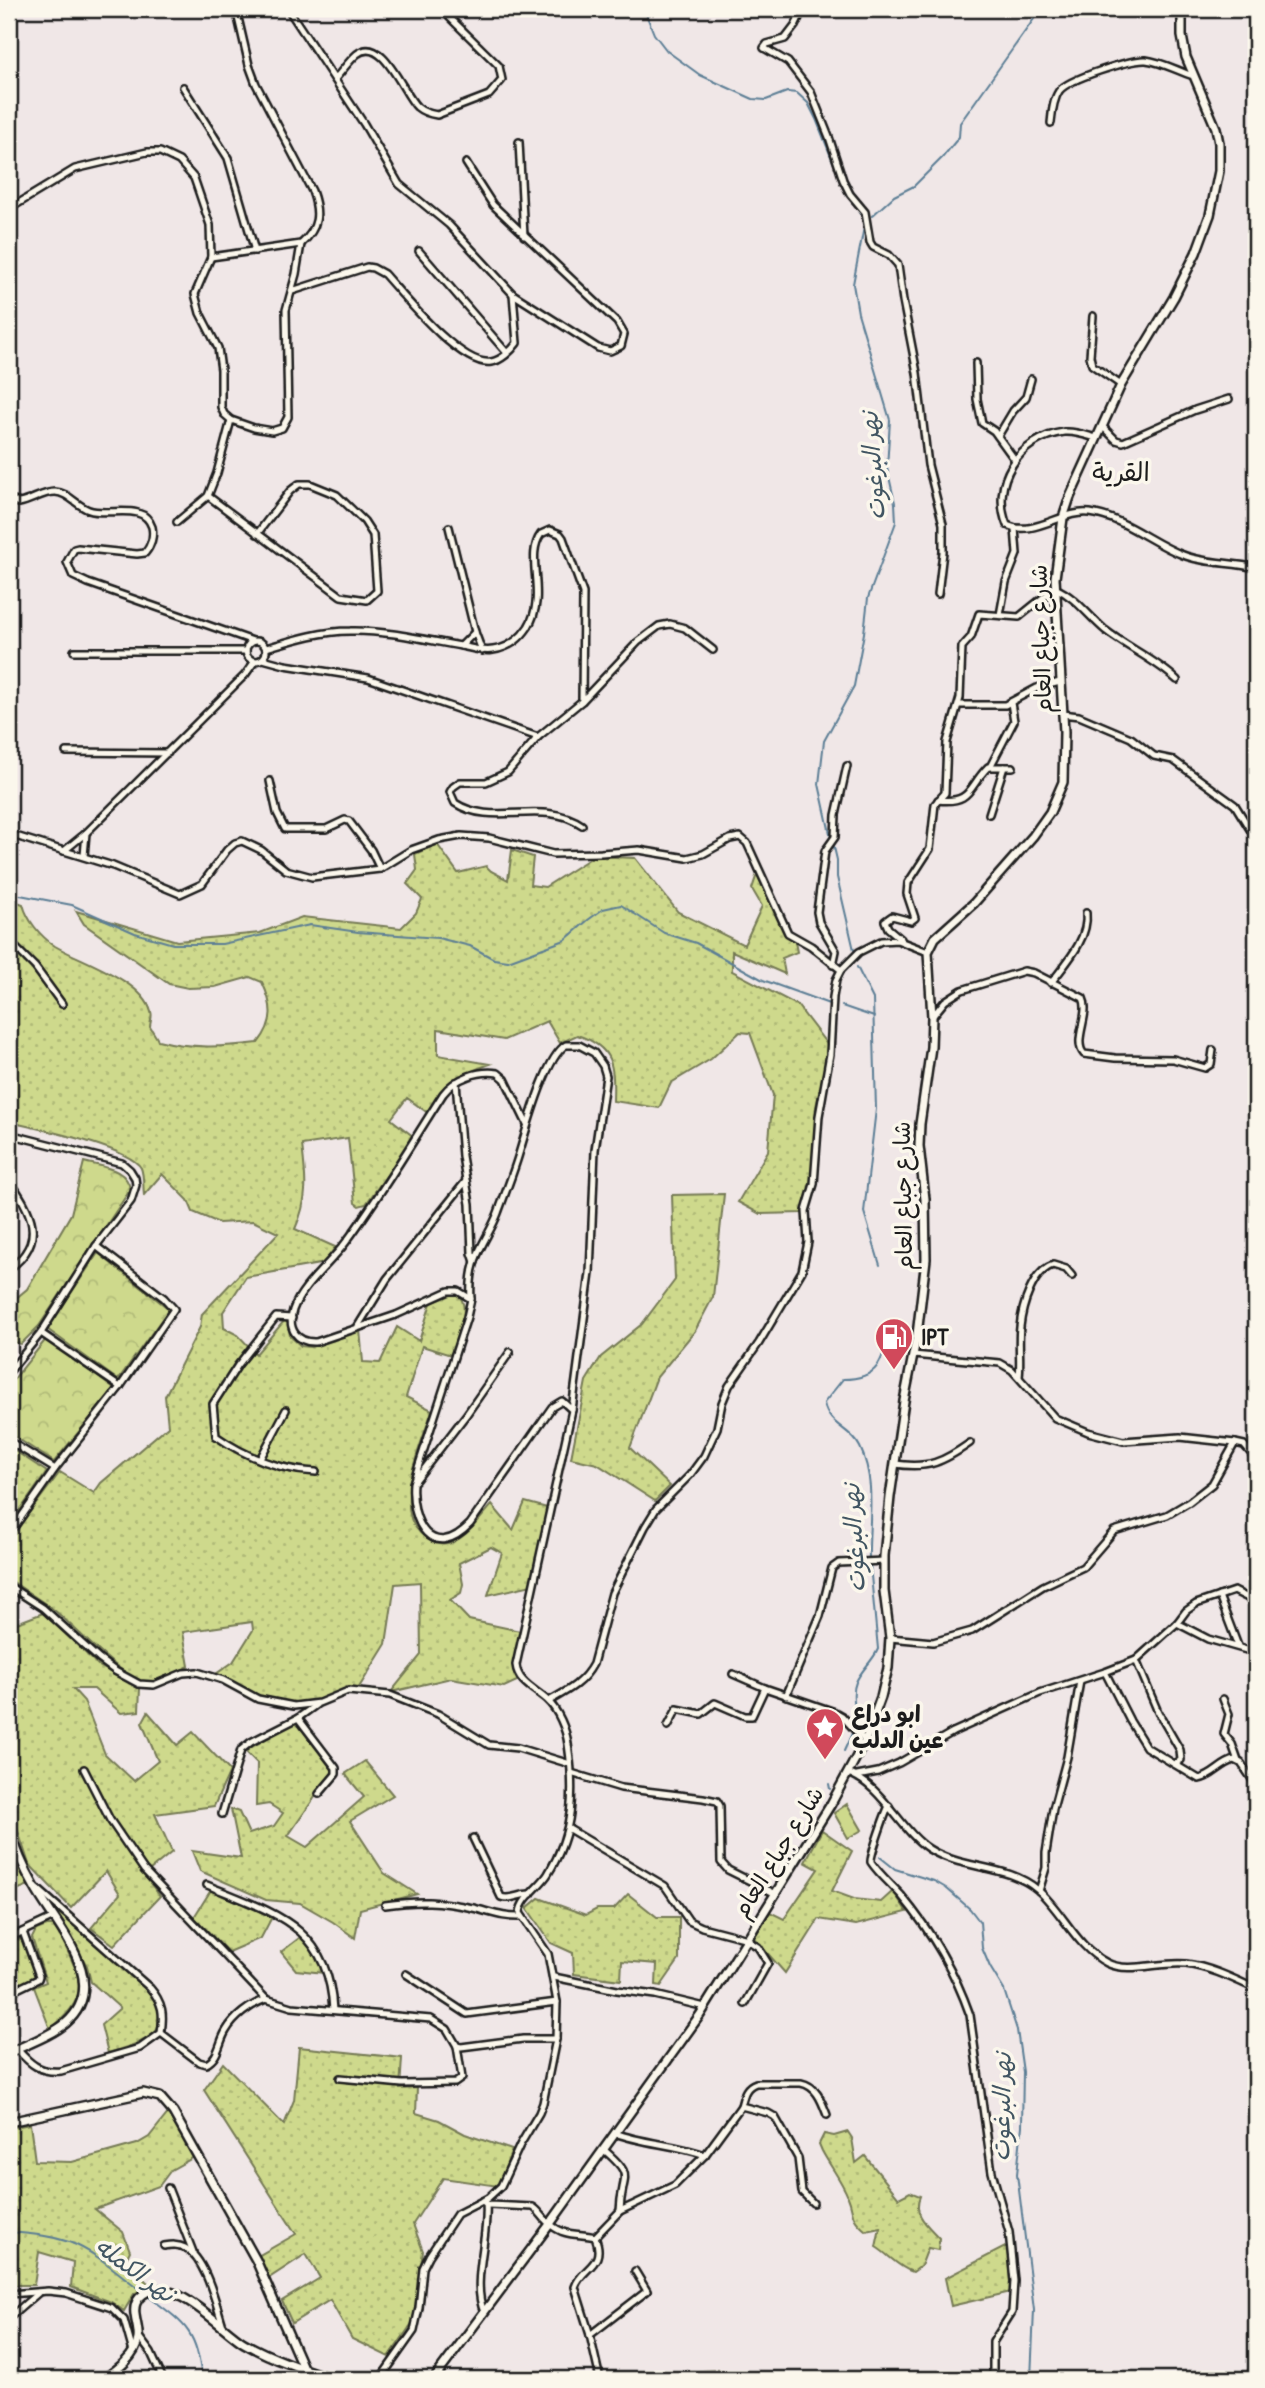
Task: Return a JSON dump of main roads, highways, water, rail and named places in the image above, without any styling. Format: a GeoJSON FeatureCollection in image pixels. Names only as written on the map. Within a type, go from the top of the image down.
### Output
{"type":"FeatureCollection","features":[{"type":"Feature","properties":{"kind":"main road","name":"شارع جباع العام"},"geometry":{"type":"LineString","coordinates":[[434,2379],[550,2224],[705,2007],[849,1773],[881,1697],[888,1668],[890,1639],[884,1591],[884,1561],[895,1464],[926,1259],[927,1230],[919,1162],[919,1131],[931,1046],[928,952],[935,939],[985,892],[1026,844],[1050,812],[1061,790],[1065,775],[1055,588],[1063,518],[1121,385],[1174,296],[1196,253],[1216,192],[1219,143],[1216,128],[1193,76],[1182,36],[1182,9]]}},
{"type":"Feature","properties":{"kind":"main road"},"geometry":{"type":"LineString","coordinates":[[9,1826],[33,1885],[79,1961],[84,1980],[80,2002],[65,2024],[9,2053]]}},
{"type":"Feature","properties":{"kind":"main road"},"geometry":{"type":"LineString","coordinates":[[9,2122],[143,2093],[160,2097],[166,2102],[240,2229],[304,2370]]}},
{"type":"Feature","properties":{"kind":"main road"},"geometry":{"type":"LineString","coordinates":[[104,2379],[133,2352],[139,2337],[135,2306],[143,2294],[157,2290],[173,2293],[243,2342],[304,2370],[334,2379]]}},
{"type":"Feature","properties":{"kind":"waterway","name":"نهر البرغوت"},"geometry":{"type":"LineString","coordinates":[[644,9],[654,34],[667,51],[700,75],[753,99],[766,100],[787,92],[797,93],[808,103],[843,187],[863,217],[864,227],[853,284],[858,313],[890,420],[887,468],[895,503],[896,522],[868,598],[854,686],[824,741],[819,784],[831,838]]}},
{"type":"Feature","properties":{"kind":"waterway"},"geometry":{"type":"LineString","coordinates":[[872,216],[894,196],[914,186],[942,158],[959,137],[960,123],[1041,9]]}},
{"type":"Feature","properties":{"kind":"waterway","name":"نهر البرغوت"},"geometry":{"type":"LineString","coordinates":[[833,843],[837,877],[854,950]]}},
{"type":"Feature","properties":{"kind":"waterway"},"geometry":{"type":"LineString","coordinates":[[9,895],[72,905],[135,933],[173,944],[222,944],[310,925],[358,932],[438,938],[470,946],[494,959],[508,961],[565,940],[603,909],[621,905],[664,933],[696,943],[763,980],[829,1004]]}},
{"type":"Feature","properties":{"kind":"waterway","name":"نهر البرغوت"},"geometry":{"type":"LineString","coordinates":[[857,967],[873,999],[876,1109],[864,1212],[880,1265]]}},
{"type":"Feature","properties":{"kind":"waterway"},"geometry":{"type":"LineString","coordinates":[[842,1006],[874,1017]]}},
{"type":"Feature","properties":{"kind":"waterway","name":"نهر البرغوت"},"geometry":{"type":"LineString","coordinates":[[869,1560],[870,1488],[865,1460],[856,1441],[830,1417],[824,1403],[843,1379],[857,1378],[874,1370],[883,1355],[890,1322]]}},
{"type":"Feature","properties":{"kind":"waterway","name":"نهر البرغوت"},"geometry":{"type":"LineString","coordinates":[[855,1726],[854,1687],[878,1649],[870,1565]]}},
{"type":"Feature","properties":{"kind":"waterway","name":"نهر البرغوت"},"geometry":{"type":"LineString","coordinates":[[844,1751],[853,1731]]}},
{"type":"Feature","properties":{"kind":"waterway","name":"نهر البرغوت"},"geometry":{"type":"LineString","coordinates":[[829,1784],[830,1789]]}},
{"type":"Feature","properties":{"kind":"waterway","name":"نهر البرغوت"},"geometry":{"type":"LineString","coordinates":[[880,1857],[895,1869],[934,1881],[970,1909],[980,1922],[982,1948],[1004,1990],[1017,2030],[1023,2072],[1022,2126],[1017,2174],[1034,2310],[1031,2379]]}},
{"type":"Feature","properties":{"kind":"waterway","name":"نهر الكمله"},"geometry":{"type":"LineString","coordinates":[[9,2232],[39,2235],[79,2246],[142,2291]]}},
{"type":"Feature","properties":{"kind":"waterway","name":"نهر الكمله"},"geometry":{"type":"LineString","coordinates":[[149,2297],[173,2315],[188,2331],[197,2350],[202,2379]]}},
{"type":"Feature","properties":{"kind":"place","name":"IPT"},"geometry":{"type":"Point","coordinates":[894,1371]}},
{"type":"Feature","properties":{"kind":"place","name":"ابو دراع عين الدلب"},"geometry":{"type":"Point","coordinates":[825,1761]}},
{"type":"Feature","properties":{"kind":"district","name":"القرية"},"geometry":{"type":"Point","coordinates":[1121,472]}}]}
